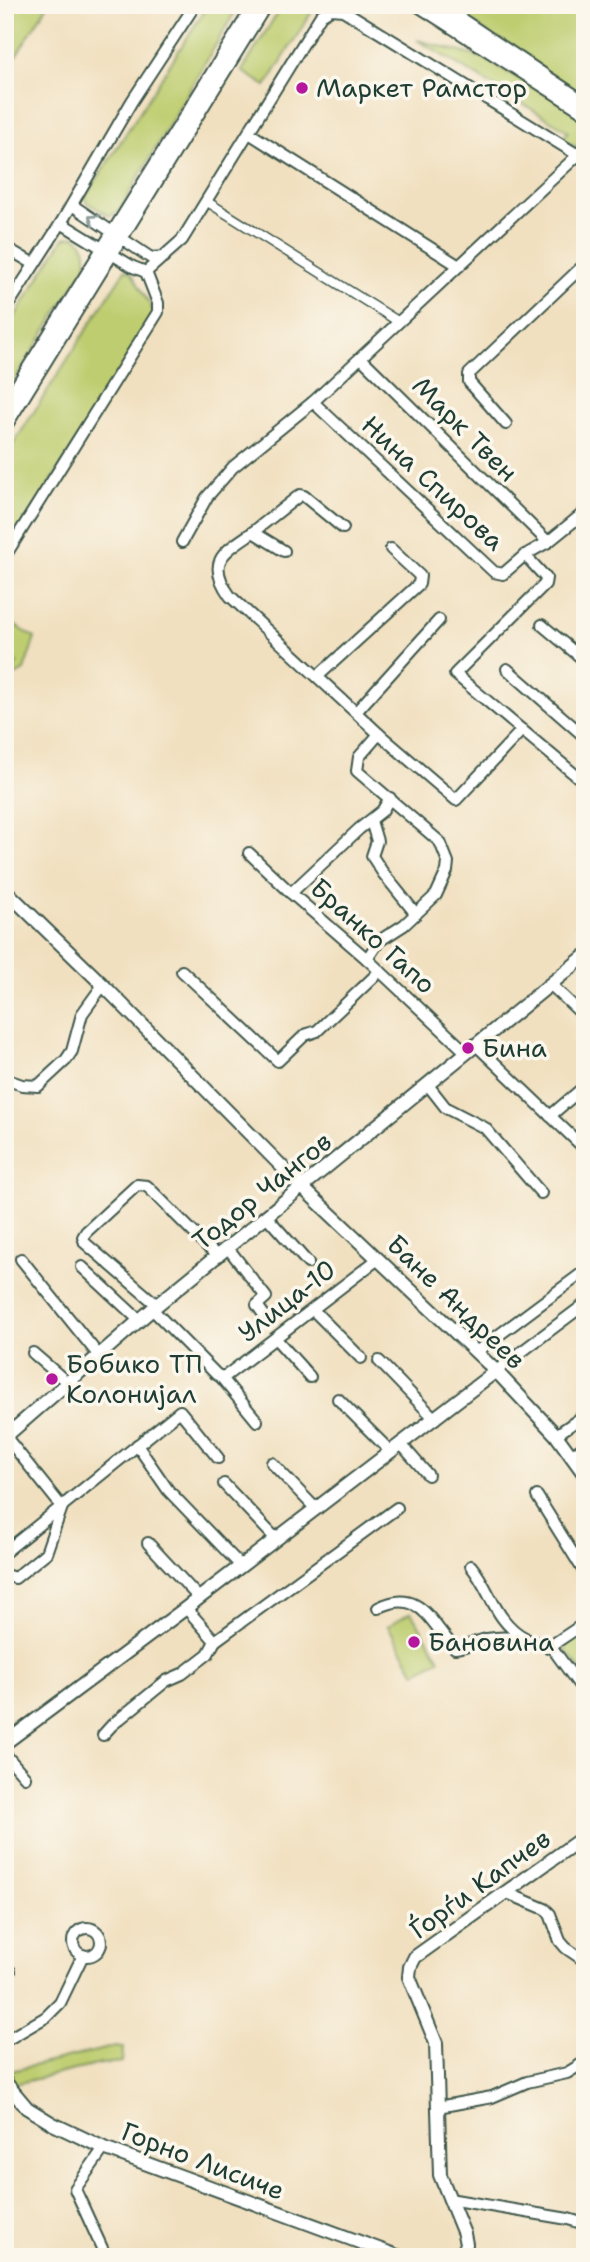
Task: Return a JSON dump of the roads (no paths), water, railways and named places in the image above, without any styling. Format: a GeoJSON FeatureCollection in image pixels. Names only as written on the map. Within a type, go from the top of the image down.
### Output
{"type":"FeatureCollection","features":[{"type":"Feature","properties":{"kind":"street"},"geometry":{"type":"LineString","coordinates":[[5,310],[72,205],[132,101],[195,5]]}},
{"type":"Feature","properties":{"kind":"street"},"geometry":{"type":"LineString","coordinates":[[117,236],[255,5]]}},
{"type":"Feature","properties":{"kind":"street"},"geometry":{"type":"LineString","coordinates":[[5,407],[265,5]]}},
{"type":"Feature","properties":{"kind":"street"},"geometry":{"type":"LineString","coordinates":[[418,5],[585,112]]}},
{"type":"Feature","properties":{"kind":"street"},"geometry":{"type":"LineString","coordinates":[[439,5],[585,103]]}},
{"type":"Feature","properties":{"kind":"street"},"geometry":{"type":"LineString","coordinates":[[146,272],[181,240],[321,15],[331,9],[343,10],[578,155]]}},
{"type":"Feature","properties":{"kind":"street"},"geometry":{"type":"LineString","coordinates":[[249,133],[459,266]]}},
{"type":"Feature","properties":{"kind":"street"},"geometry":{"type":"LineString","coordinates":[[182,542],[207,497],[233,467],[313,402],[578,155],[585,145]]}},
{"type":"Feature","properties":{"kind":"street"},"geometry":{"type":"LineString","coordinates":[[206,201],[400,321]]}},
{"type":"Feature","properties":{"kind":"street"},"geometry":{"type":"LineString","coordinates":[[72,205],[151,258],[164,257]]}},
{"type":"Feature","properties":{"kind":"street"},"geometry":{"type":"LineString","coordinates":[[5,556],[158,312],[156,296],[146,272],[132,267],[61,223]]}},
{"type":"Feature","properties":{"kind":"street"},"geometry":{"type":"LineString","coordinates":[[5,247],[34,264]]}},
{"type":"Feature","properties":{"kind":"street"},"geometry":{"type":"LineString","coordinates":[[5,426],[107,252]]}},
{"type":"Feature","properties":{"kind":"street"},"geometry":{"type":"LineString","coordinates":[[506,424],[469,382],[469,374],[585,264]]}},
{"type":"Feature","properties":{"kind":"street","name":"Марк Твен"},"geometry":{"type":"LineString","coordinates":[[361,358],[548,542]]}},
{"type":"Feature","properties":{"kind":"street","name":"Нина Спирова"},"geometry":{"type":"LineString","coordinates":[[313,402],[494,572],[503,574],[525,555],[546,578],[545,584],[454,674],[585,783]]}},
{"type":"Feature","properties":{"kind":"street"},"geometry":{"type":"LineString","coordinates":[[343,528],[300,495],[230,549],[222,558],[217,572],[219,582],[230,596],[379,734],[456,800],[522,730]]}},
{"type":"Feature","properties":{"kind":"street"},"geometry":{"type":"LineString","coordinates":[[525,555],[548,542],[585,512]]}},
{"type":"Feature","properties":{"kind":"street"},"geometry":{"type":"LineString","coordinates":[[253,532],[284,551]]}},
{"type":"Feature","properties":{"kind":"street"},"geometry":{"type":"LineString","coordinates":[[318,676],[419,584],[420,576],[390,549]]}},
{"type":"Feature","properties":{"kind":"street"},"geometry":{"type":"LineString","coordinates":[[356,712],[439,620]]}},
{"type":"Feature","properties":{"kind":"street"},"geometry":{"type":"LineString","coordinates":[[541,625],[585,661]]}},
{"type":"Feature","properties":{"kind":"street"},"geometry":{"type":"LineString","coordinates":[[507,669],[585,737]]}},
{"type":"Feature","properties":{"kind":"street"},"geometry":{"type":"LineString","coordinates":[[367,959],[379,941],[404,925],[440,888],[448,862],[440,842],[356,769],[359,757],[379,734]]}},
{"type":"Feature","properties":{"kind":"street"},"geometry":{"type":"LineString","coordinates":[[291,893],[359,829],[372,821],[390,798]]}},
{"type":"Feature","properties":{"kind":"street"},"geometry":{"type":"LineString","coordinates":[[372,821],[377,841],[372,856],[416,914]]}},
{"type":"Feature","properties":{"kind":"street","name":"Бранко Гапо"},"geometry":{"type":"LineString","coordinates":[[249,853],[291,893],[585,1149]]}},
{"type":"Feature","properties":{"kind":"street","name":"Бане Андреев"},"geometry":{"type":"LineString","coordinates":[[5,890],[103,985],[303,1188],[496,1371],[556,1434],[585,1475]]}},
{"type":"Feature","properties":{"kind":"street","name":"Тодор Чангов"},"geometry":{"type":"LineString","coordinates":[[5,1437],[100,1357],[139,1320],[585,956]]}},
{"type":"Feature","properties":{"kind":"street"},"geometry":{"type":"LineString","coordinates":[[182,971],[278,1061],[305,1035],[317,1031],[380,971]]}},
{"type":"Feature","properties":{"kind":"street"},"geometry":{"type":"LineString","coordinates":[[550,984],[585,1017]]}},
{"type":"Feature","properties":{"kind":"street"},"geometry":{"type":"LineString","coordinates":[[5,1079],[22,1085],[38,1086],[66,1060],[76,1040],[82,1014],[103,985]]}},
{"type":"Feature","properties":{"kind":"street"},"geometry":{"type":"LineString","coordinates":[[428,1085],[446,1108],[485,1128],[541,1193]]}},
{"type":"Feature","properties":{"kind":"street"},"geometry":{"type":"LineString","coordinates":[[550,1116],[585,1086]]}},
{"type":"Feature","properties":{"kind":"street"},"geometry":{"type":"LineString","coordinates":[[257,1421],[222,1377],[216,1374],[155,1307],[85,1243],[83,1237],[137,1185],[142,1184],[223,1253],[266,1297],[257,1306],[266,1318]]}},
{"type":"Feature","properties":{"kind":"street"},"geometry":{"type":"LineString","coordinates":[[267,1217],[308,1263]]}},
{"type":"Feature","properties":{"kind":"street"},"geometry":{"type":"LineString","coordinates":[[21,1259],[100,1357]]}},
{"type":"Feature","properties":{"kind":"street","name":"Улица-10"},"geometry":{"type":"LineString","coordinates":[[222,1377],[276,1339],[378,1259]]}},
{"type":"Feature","properties":{"kind":"street"},"geometry":{"type":"LineString","coordinates":[[82,1268],[139,1320]]}},
{"type":"Feature","properties":{"kind":"street"},"geometry":{"type":"LineString","coordinates":[[476,1352],[585,1271]]}},
{"type":"Feature","properties":{"kind":"street"},"geometry":{"type":"LineString","coordinates":[[5,1743],[585,1304]]}},
{"type":"Feature","properties":{"kind":"street"},"geometry":{"type":"LineString","coordinates":[[313,1310],[361,1358]]}},
{"type":"Feature","properties":{"kind":"street"},"geometry":{"type":"LineString","coordinates":[[276,1339],[310,1377]]}},
{"type":"Feature","properties":{"kind":"street"},"geometry":{"type":"LineString","coordinates":[[33,1353],[69,1384]]}},
{"type":"Feature","properties":{"kind":"street"},"geometry":{"type":"LineString","coordinates":[[379,1362],[435,1419]]}},
{"type":"Feature","properties":{"kind":"street"},"geometry":{"type":"LineString","coordinates":[[338,1399],[428,1475]]}},
{"type":"Feature","properties":{"kind":"street"},"geometry":{"type":"LineString","coordinates":[[5,1552],[180,1411],[218,1458]]}},
{"type":"Feature","properties":{"kind":"street"},"geometry":{"type":"LineString","coordinates":[[556,1434],[585,1415]]}},
{"type":"Feature","properties":{"kind":"street"},"geometry":{"type":"LineString","coordinates":[[5,1437],[62,1507]]}},
{"type":"Feature","properties":{"kind":"street"},"geometry":{"type":"LineString","coordinates":[[137,1445],[168,1490],[241,1566]]}},
{"type":"Feature","properties":{"kind":"street"},"geometry":{"type":"LineString","coordinates":[[572,1455],[585,1446]]}},
{"type":"Feature","properties":{"kind":"street"},"geometry":{"type":"LineString","coordinates":[[272,1462],[316,1509]]}},
{"type":"Feature","properties":{"kind":"street"},"geometry":{"type":"LineString","coordinates":[[224,1484],[276,1539]]}},
{"type":"Feature","properties":{"kind":"street"},"geometry":{"type":"LineString","coordinates":[[537,1496],[585,1573]]}},
{"type":"Feature","properties":{"kind":"street"},"geometry":{"type":"LineString","coordinates":[[5,1576],[15,1578],[46,1553],[62,1507]]}},
{"type":"Feature","properties":{"kind":"street"},"geometry":{"type":"LineString","coordinates":[[103,1735],[166,1681],[182,1674],[208,1654],[215,1641],[397,1508]]}},
{"type":"Feature","properties":{"kind":"street"},"geometry":{"type":"LineString","coordinates":[[148,1543],[199,1598]]}},
{"type":"Feature","properties":{"kind":"street"},"geometry":{"type":"LineString","coordinates":[[471,1566],[505,1623],[517,1634],[553,1649],[585,1693]]}},
{"type":"Feature","properties":{"kind":"street"},"geometry":{"type":"LineString","coordinates":[[378,1608],[391,1602],[415,1605],[434,1620],[455,1648],[488,1639],[530,1641]]}},
{"type":"Feature","properties":{"kind":"street"},"geometry":{"type":"LineString","coordinates":[[186,1608],[215,1641]]}},
{"type":"Feature","properties":{"kind":"street"},"geometry":{"type":"LineString","coordinates":[[553,1649],[555,1641],[585,1623]]}},
{"type":"Feature","properties":{"kind":"street"},"geometry":{"type":"LineString","coordinates":[[5,1754],[24,1777]]}},
{"type":"Feature","properties":{"kind":"street","name":"Ѓорѓи Капчев"},"geometry":{"type":"LineString","coordinates":[[464,2257],[464,2234],[440,2175],[436,2043],[409,1977],[412,1961],[585,1836]]}},
{"type":"Feature","properties":{"kind":"street"},"geometry":{"type":"LineString","coordinates":[[508,1893],[545,1909],[550,1914],[560,1941],[585,1961]]}},
{"type":"Feature","properties":{"kind":"street"},"geometry":{"type":"LineString","coordinates":[[5,2041],[46,2017],[60,2003],[83,1955]]}},
{"type":"Feature","properties":{"kind":"street"},"geometry":{"type":"LineString","coordinates":[[438,2107],[492,2097],[527,2082],[567,2073],[585,2062]]}},
{"type":"Feature","properties":{"kind":"street","name":"Горно Лисиче"},"geometry":{"type":"LineString","coordinates":[[7,2088],[27,2108],[52,2124],[104,2148],[400,2257]]}},
{"type":"Feature","properties":{"kind":"street"},"geometry":{"type":"LineString","coordinates":[[104,2148],[75,2189],[106,2257]]}},
{"type":"Feature","properties":{"kind":"street"},"geometry":{"type":"LineString","coordinates":[[449,2199],[585,2224]]}},
{"type":"Feature","properties":{"kind":"place","name":"Маркет Рамстор"},"geometry":{"type":"Point","coordinates":[302,88]}},
{"type":"Feature","properties":{"kind":"place","name":"Бина"},"geometry":{"type":"Point","coordinates":[468,1048]}},
{"type":"Feature","properties":{"kind":"place","name":"Бобико ТП Колонијал"},"geometry":{"type":"Point","coordinates":[52,1379]}},
{"type":"Feature","properties":{"kind":"place","name":"Бановина"},"geometry":{"type":"Point","coordinates":[414,1642]}}]}
